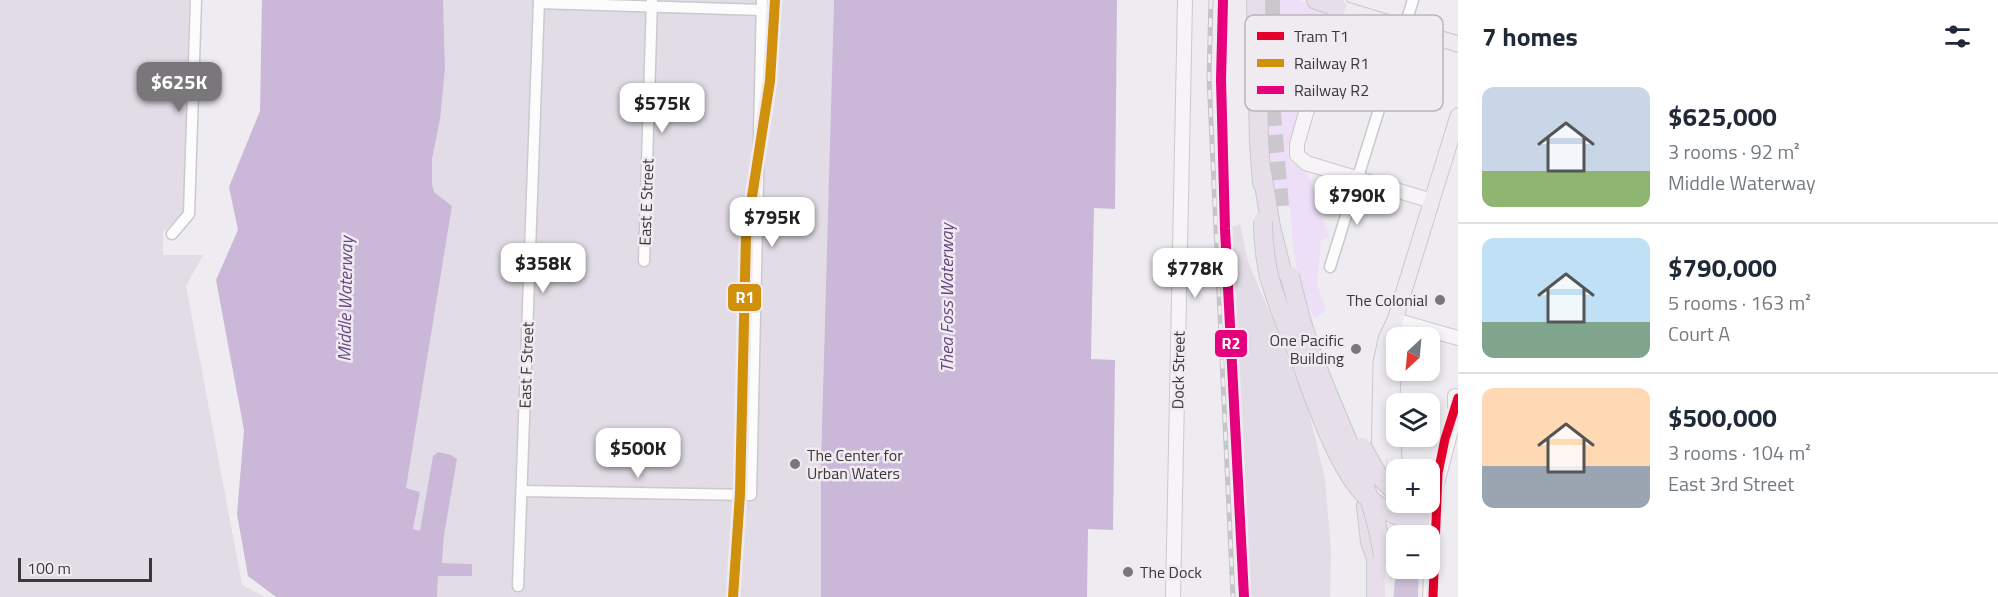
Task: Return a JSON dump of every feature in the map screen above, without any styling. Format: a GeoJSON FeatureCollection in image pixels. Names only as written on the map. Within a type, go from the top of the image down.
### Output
{"type":"FeatureCollection","features":[{"type":"Feature","properties":{"kind":"highway"},"geometry":{"type":"LineString","coordinates":[[1256,0],[1256,15]]}},
{"type":"Feature","properties":{"kind":"highway"},"geometry":{"type":"LineString","coordinates":[[1316,0],[1338,4]]}},
{"type":"Feature","properties":{"kind":"highway"},"geometry":{"type":"LineString","coordinates":[[1258,111],[1262,173],[1271,227],[1301,338],[1362,495],[1370,542],[1380,557],[1376,597]]}},
{"type":"Feature","properties":{"kind":"highway"},"geometry":{"type":"LineString","coordinates":[[1262,173],[1263,221],[1267,263],[1273,289],[1311,390],[1342,461],[1356,484],[1375,503],[1386,510]]}},
{"type":"Feature","properties":{"kind":"highway"},"geometry":{"type":"LineString","coordinates":[[1280,206],[1281,227],[1290,276],[1311,353],[1375,513],[1386,597]]}},
{"type":"Feature","properties":{"kind":"highway"},"geometry":{"type":"LineString","coordinates":[[1290,276],[1360,444],[1378,475],[1386,480]]}},
{"type":"Feature","properties":{"kind":"main road"},"geometry":{"type":"LineString","coordinates":[[1338,4],[1368,15]]}},
{"type":"Feature","properties":{"kind":"main road"},"geometry":{"type":"LineString","coordinates":[[1443,40],[1458,44]]}},
{"type":"Feature","properties":{"kind":"main road"},"geometry":{"type":"LineString","coordinates":[[1380,557],[1379,459],[1382,355],[1458,116]]}},
{"type":"Feature","properties":{"kind":"main road"},"geometry":{"type":"LineString","coordinates":[[1395,320],[1392,410],[1395,459]]}},
{"type":"Feature","properties":{"kind":"main road"},"geometry":{"type":"LineString","coordinates":[[1386,597],[1394,513]]}},
{"type":"Feature","properties":{"kind":"street"},"geometry":{"type":"LineString","coordinates":[[172,234],[189,214],[196,0]]}},
{"type":"Feature","properties":{"kind":"street","name":"Dock Street"},"geometry":{"type":"LineString","coordinates":[[1173,597],[1185,0]]}},
{"type":"Feature","properties":{"kind":"street"},"geometry":{"type":"LineString","coordinates":[[1408,15],[1413,0]]}},
{"type":"Feature","properties":{"kind":"street"},"geometry":{"type":"LineString","coordinates":[[522,491],[751,495],[762,5],[539,2]]}},
{"type":"Feature","properties":{"kind":"street","name":"East F Street"},"geometry":{"type":"LineString","coordinates":[[518,586],[539,2]]}},
{"type":"Feature","properties":{"kind":"street","name":"East E Street"},"geometry":{"type":"LineString","coordinates":[[644,261],[652,3]]}},
{"type":"Feature","properties":{"kind":"street"},"geometry":{"type":"LineString","coordinates":[[1307,111],[1297,144],[1297,155],[1306,163],[1432,201]]}},
{"type":"Feature","properties":{"kind":"street"},"geometry":{"type":"LineString","coordinates":[[1329,267],[1378,111]]}},
{"type":"Feature","properties":{"kind":"street"},"geometry":{"type":"LineString","coordinates":[[1395,320],[1458,338]]}},
{"type":"Feature","properties":{"kind":"street"},"geometry":{"type":"LineString","coordinates":[[1435,459],[1447,411],[1456,391]]}},
{"type":"Feature","properties":{"kind":"street"},"geometry":{"type":"LineString","coordinates":[[1440,476],[1455,415],[1456,391]]}},
{"type":"Feature","properties":{"kind":"street"},"geometry":{"type":"LineString","coordinates":[[1425,513],[1430,597]]}},
{"type":"Feature","properties":{"kind":"shaded area"},"geometry":{"type":"Polygon","coordinates":[[[0,0],[189,0],[187,211],[163,232],[163,255],[203,255],[186,286],[242,585],[265,597],[0,597],[0,0]]]}},
{"type":"Feature","properties":{"kind":"shaded area"},"geometry":{"type":"Polygon","coordinates":[[[443,0],[834,0],[821,460],[821,597],[437,597],[438,576],[472,576],[472,564],[442,563],[444,535],[413,530],[420,492],[406,488],[452,206],[434,192],[432,184],[432,159],[440,120],[445,69],[443,0]]]}},
{"type":"Feature","properties":{"kind":"shaded area"},"geometry":{"type":"Polygon","coordinates":[[[1263,0],[1298,0],[1330,13],[1329,15],[1264,15],[1263,0]]]}},
{"type":"Feature","properties":{"kind":"shaded area"},"geometry":{"type":"Polygon","coordinates":[[[1267,111],[1299,111],[1287,151],[1291,162],[1307,172],[1329,237],[1321,240],[1317,284],[1326,310],[1315,319],[1299,279],[1290,207],[1270,202],[1267,111]]]}},
{"type":"Feature","properties":{"kind":"shaded area"},"geometry":{"type":"Polygon","coordinates":[[[1240,224],[1248,262],[1309,412],[1325,479],[1331,551],[1330,597],[1248,597],[1231,227],[1240,224]]]}},
{"type":"Feature","properties":{"kind":"shaded area"},"geometry":{"type":"Polygon","coordinates":[[[1395,579],[1419,579],[1418,597],[1393,597],[1395,579]]]}},
{"type":"Feature","properties":{"kind":"water","name":"Middle Waterway"},"geometry":{"type":"Polygon","coordinates":[[[262,0],[443,0],[445,69],[440,120],[432,159],[432,184],[434,192],[452,206],[406,488],[420,492],[413,529],[420,531],[433,456],[438,452],[457,459],[444,535],[442,563],[472,564],[472,576],[438,576],[437,597],[276,597],[248,576],[237,514],[244,430],[216,280],[238,230],[229,187],[260,111],[262,0]]]}},
{"type":"Feature","properties":{"kind":"water","name":"Thea Foss Waterway"},"geometry":{"type":"Polygon","coordinates":[[[834,0],[1117,0],[1115,209],[1094,208],[1091,359],[1115,360],[1113,530],[1088,529],[1087,597],[821,597],[821,460],[834,0]]]}},
{"type":"Feature","properties":{"kind":"tunnel"},"geometry":{"type":"LineString","coordinates":[[1271,0],[1271,15]]}},
{"type":"Feature","properties":{"kind":"tunnel"},"geometry":{"type":"LineString","coordinates":[[1272,111],[1280,206]]}},
{"type":"Feature","properties":{"kind":"railway"},"geometry":{"type":"LineString","coordinates":[[733,597],[740,494],[746,235],[770,81],[775,0]]}},
{"type":"Feature","properties":{"kind":"railway"},"geometry":{"type":"LineString","coordinates":[[1211,0],[1209,77],[1233,597]]}},
{"type":"Feature","properties":{"kind":"railway"},"geometry":{"type":"LineString","coordinates":[[1223,0],[1221,80],[1225,229],[1244,597]]}},
{"type":"Feature","properties":{"kind":"tram line","name":"T1"},"geometry":{"type":"LineString","coordinates":[[1433,597],[1438,473],[1445,439],[1458,398]]}},
{"type":"Feature","properties":{"kind":"rail line","name":"R1"},"geometry":{"type":"LineString","coordinates":[[733,597],[740,494],[746,235],[770,81],[775,0]]}},
{"type":"Feature","properties":{"kind":"rail line","name":"R2"},"geometry":{"type":"LineString","coordinates":[[1223,0],[1221,80],[1225,229],[1244,597]]}},
{"type":"Feature","properties":{"kind":"place","name":"The Colonial"},"geometry":{"type":"Point","coordinates":[1440,300]}},
{"type":"Feature","properties":{"kind":"place","name":"One Pacific Building"},"geometry":{"type":"Point","coordinates":[1356,349]}},
{"type":"Feature","properties":{"kind":"place","name":"The Center for Urban Waters"},"geometry":{"type":"Point","coordinates":[795,464]}},
{"type":"Feature","properties":{"kind":"place","name":"The Dock"},"geometry":{"type":"Point","coordinates":[1128,572]}}]}
